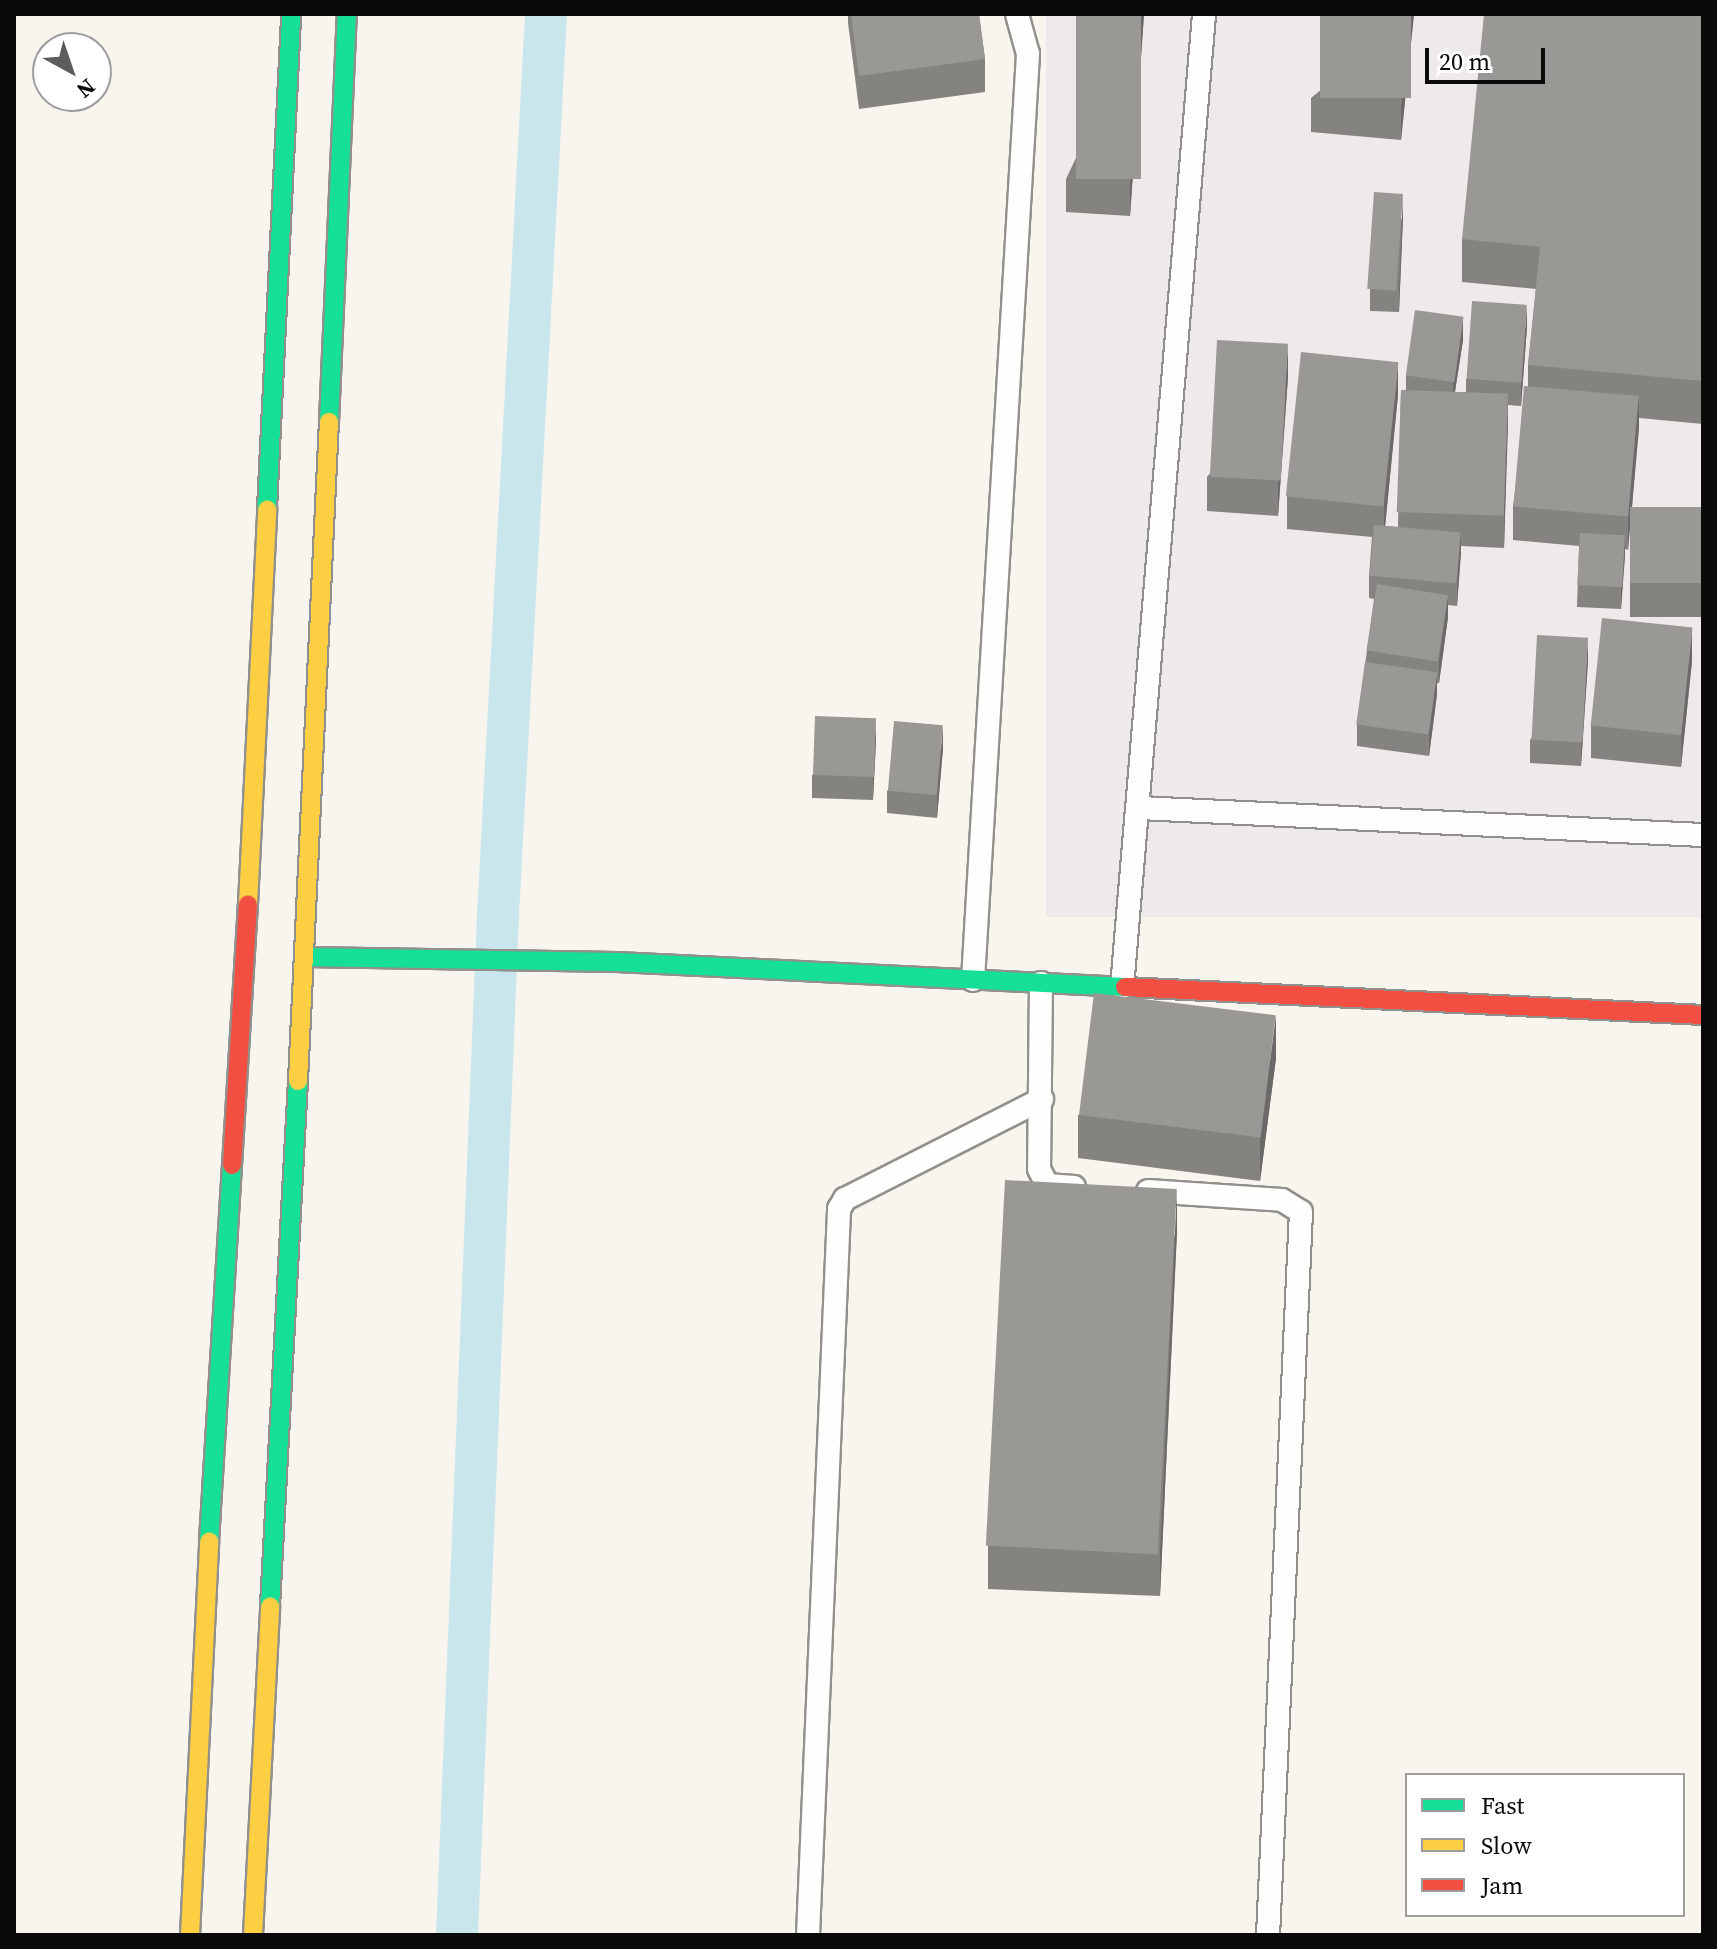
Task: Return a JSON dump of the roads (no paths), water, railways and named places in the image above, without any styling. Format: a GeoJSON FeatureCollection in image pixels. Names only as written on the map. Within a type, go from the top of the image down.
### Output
{"type":"FeatureCollection","features":[{"type":"Feature","properties":{"kind":"main road"},"geometry":{"type":"LineString","coordinates":[[190,1935],[193,1790],[245,956],[291,14]]}},
{"type":"Feature","properties":{"kind":"main road"},"geometry":{"type":"LineString","coordinates":[[253,1935],[305,957],[347,14]]}},
{"type":"Feature","properties":{"kind":"main road"},"geometry":{"type":"LineString","coordinates":[[305,957],[382,961],[617,962],[1703,1015]]}},
{"type":"Feature","properties":{"kind":"lane"},"geometry":{"type":"LineString","coordinates":[[973,980],[1028,54],[1017,14]]}},
{"type":"Feature","properties":{"kind":"lane"},"geometry":{"type":"LineString","coordinates":[[1122,987],[1140,808],[1204,14]]}},
{"type":"Feature","properties":{"kind":"lane"},"geometry":{"type":"LineString","coordinates":[[1140,808],[1703,835]]}},
{"type":"Feature","properties":{"kind":"lane"},"geometry":{"type":"LineString","coordinates":[[1041,983],[1041,1177],[1047,1185],[1094,1188]]}},
{"type":"Feature","properties":{"kind":"lane"},"geometry":{"type":"LineString","coordinates":[[808,1935],[839,1209],[845,1199],[1042,1099]]}},
{"type":"Feature","properties":{"kind":"lane"},"geometry":{"type":"LineString","coordinates":[[1125,1190],[1282,1200],[1301,1212],[1268,1935]]}},
{"type":"Feature","properties":{"kind":"waterway"},"geometry":{"type":"LineString","coordinates":[[457,1935],[498,915],[546,14]]}}]}
